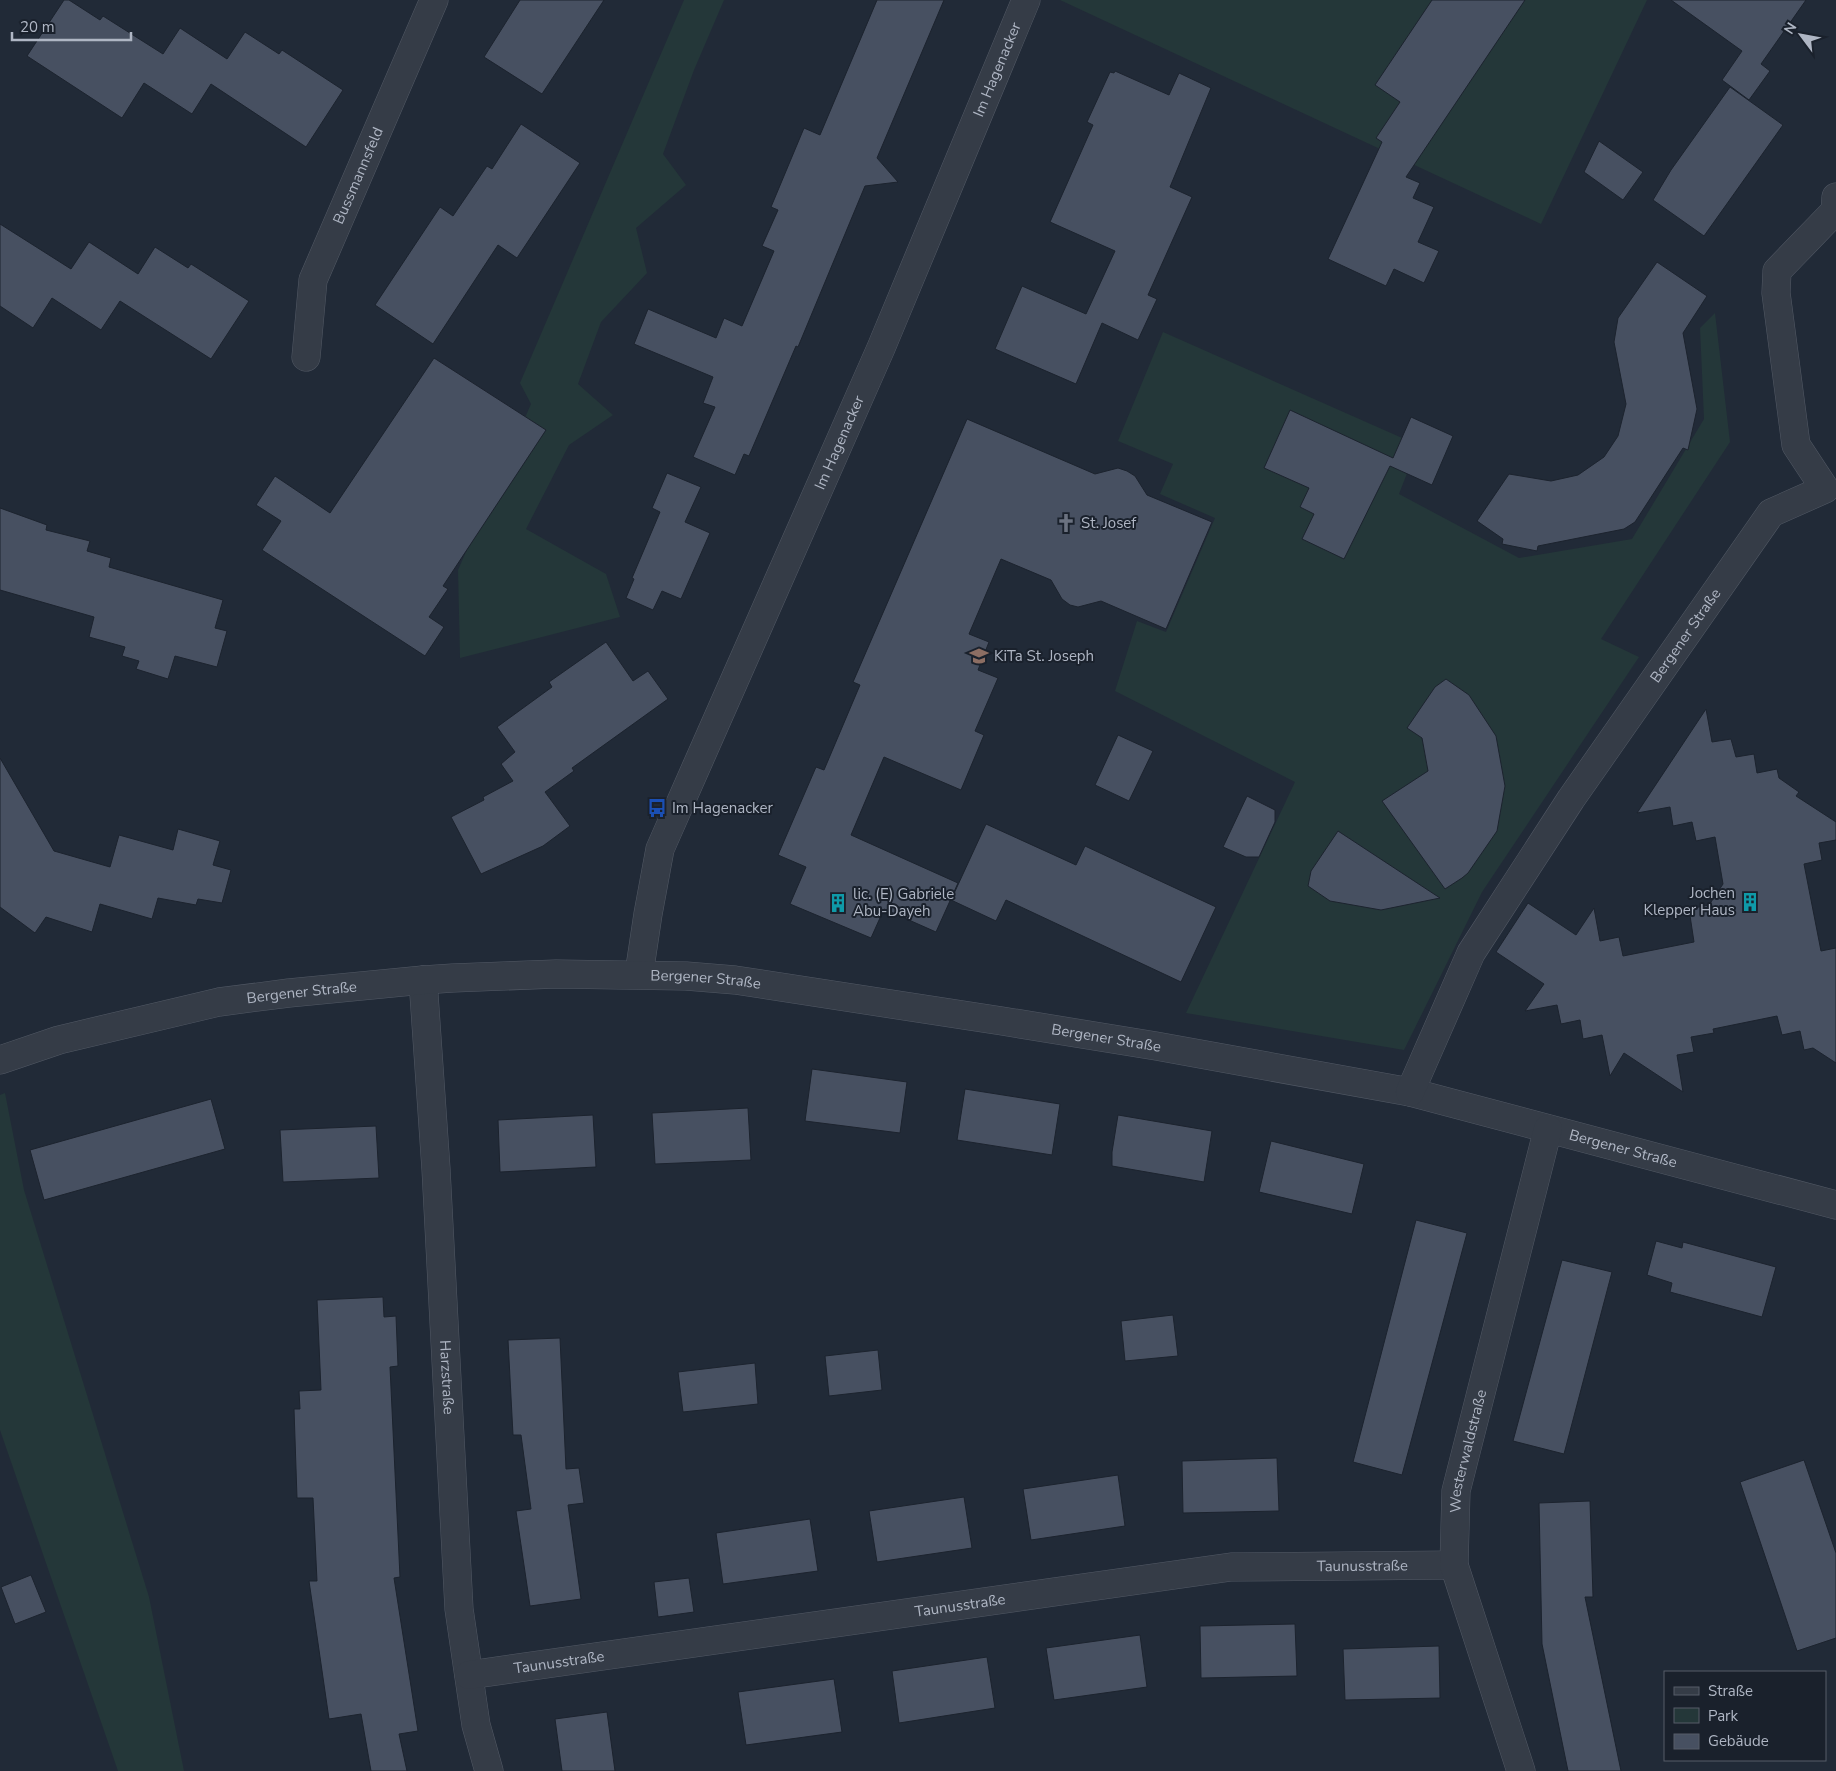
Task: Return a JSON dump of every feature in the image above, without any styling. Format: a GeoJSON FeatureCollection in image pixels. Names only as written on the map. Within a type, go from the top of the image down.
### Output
{"type":"FeatureCollection","features":[{"type":"Feature","properties":{"kind":"street","name":"Bussmannsfeld"},"geometry":{"type":"LineString","coordinates":[[306,357],[313,280],[434,0]]}},
{"type":"Feature","properties":{"kind":"street","name":"Im Hagenacker"},"geometry":{"type":"LineString","coordinates":[[639,974],[660,849],[881,348],[1026,0]]}},
{"type":"Feature","properties":{"kind":"street","name":"Bergener Straße"},"geometry":{"type":"LineString","coordinates":[[1410,1092],[1471,953],[1571,799],[1771,513],[1825,489],[1796,445],[1776,293],[1777,271],[1835,211],[1836,197]]}},
{"type":"Feature","properties":{"kind":"street","name":"Bergener Straße"},"geometry":{"type":"LineString","coordinates":[[0,1060],[59,1040],[219,1002],[423,980],[556,974],[639,974],[735,980],[1147,1045],[1410,1092],[1836,1205]]}},
{"type":"Feature","properties":{"kind":"street","name":"Harzstraße"},"geometry":{"type":"LineString","coordinates":[[423,980],[436,1168],[459,1609],[476,1725],[489,1771]]}},
{"type":"Feature","properties":{"kind":"street","name":"Westerwaldstraße"},"geometry":{"type":"LineString","coordinates":[[1522,1771],[1454,1565],[1456,1491],[1548,1129]]}},
{"type":"Feature","properties":{"kind":"street","name":"Taunusstraße"},"geometry":{"type":"LineString","coordinates":[[469,1675],[1231,1567],[1454,1565]]}},
{"type":"Feature","properties":{"kind":"green space"},"geometry":{"type":"Polygon","coordinates":[[[684,0],[724,0],[694,70],[663,154],[686,185],[636,228],[647,273],[601,322],[578,384],[613,415],[569,445],[526,529],[606,574],[620,617],[460,658],[458,570],[531,404],[520,383],[684,0]]]}},
{"type":"Feature","properties":{"kind":"green space"},"geometry":{"type":"Polygon","coordinates":[[[1060,0],[1647,0],[1541,224],[1060,0]]]}},
{"type":"Feature","properties":{"kind":"green space"},"geometry":{"type":"Polygon","coordinates":[[[1715,313],[1730,442],[1601,639],[1639,657],[1482,892],[1404,1050],[1186,1013],[1295,782],[1115,691],[1137,621],[1166,632],[1215,518],[1160,494],[1173,464],[1118,441],[1163,332],[1418,445],[1399,494],[1519,558],[1632,539],[1704,419],[1700,328],[1715,313]]]}},
{"type":"Feature","properties":{"kind":"green space"},"geometry":{"type":"Polygon","coordinates":[[[5,1093],[24,1190],[149,1597],[184,1771],[118,1771],[0,1430],[0,1095],[5,1093]]]}},
{"type":"Feature","properties":{"kind":"building"},"geometry":{"type":"Polygon","coordinates":[[[64,0],[69,0],[100,20],[103,16],[163,54],[180,28],[227,59],[245,32],[279,54],[282,50],[343,90],[306,147],[211,84],[192,114],[144,83],[122,118],[27,56],[64,0]]]}},
{"type":"Feature","properties":{"kind":"building"},"geometry":{"type":"Polygon","coordinates":[[[520,0],[604,0],[542,94],[484,57],[520,0]]]}},
{"type":"Feature","properties":{"kind":"building"},"geometry":{"type":"Polygon","coordinates":[[[877,0],[944,0],[877,158],[898,182],[865,186],[798,347],[796,346],[749,456],[744,454],[735,475],[693,457],[715,407],[703,403],[713,377],[634,344],[648,309],[716,338],[724,318],[742,326],[774,251],[762,246],[778,210],[771,207],[804,128],[820,135],[877,0]]]}},
{"type":"Feature","properties":{"kind":"building"},"geometry":{"type":"Polygon","coordinates":[[[1432,0],[1525,0],[1406,177],[1420,183],[1413,198],[1434,207],[1418,242],[1439,251],[1424,283],[1394,269],[1386,286],[1328,259],[1382,142],[1376,138],[1400,102],[1375,85],[1432,0]]]}},
{"type":"Feature","properties":{"kind":"building"},"geometry":{"type":"Polygon","coordinates":[[[1671,0],[1806,0],[1761,64],[1770,71],[1749,100],[1722,80],[1742,51],[1671,0]]]}},
{"type":"Feature","properties":{"kind":"building"},"geometry":{"type":"Polygon","coordinates":[[[1115,71],[1169,95],[1179,73],[1211,88],[1170,187],[1192,197],[1148,295],[1157,299],[1138,340],[1102,323],[1076,384],[995,349],[1022,286],[1086,314],[1115,251],[1050,222],[1093,125],[1087,122],[1110,72],[1114,73],[1115,71]]]}},
{"type":"Feature","properties":{"kind":"building"},"geometry":{"type":"Polygon","coordinates":[[[1730,87],[1783,125],[1704,236],[1653,200],[1671,170],[1730,87]]]}},
{"type":"Feature","properties":{"kind":"building"},"geometry":{"type":"Polygon","coordinates":[[[521,124],[580,163],[517,258],[498,245],[433,344],[375,305],[440,207],[453,216],[487,166],[492,169],[521,124]]]}},
{"type":"Feature","properties":{"kind":"building"},"geometry":{"type":"Polygon","coordinates":[[[1599,141],[1643,172],[1623,200],[1584,172],[1599,141]]]}},
{"type":"Feature","properties":{"kind":"building"},"geometry":{"type":"Polygon","coordinates":[[[0,224],[71,269],[89,242],[138,274],[155,247],[188,268],[191,264],[249,301],[211,359],[120,301],[101,330],[52,298],[33,328],[0,306],[0,224]]]}},
{"type":"Feature","properties":{"kind":"building"},"geometry":{"type":"Polygon","coordinates":[[[1657,262],[1707,296],[1683,333],[1697,409],[1688,450],[1683,448],[1635,522],[1624,529],[1538,546],[1537,551],[1502,544],[1503,539],[1477,521],[1509,474],[1551,481],[1578,475],[1604,457],[1618,436],[1626,404],[1614,342],[1618,318],[1657,262]]]}},
{"type":"Feature","properties":{"kind":"building"},"geometry":{"type":"Polygon","coordinates":[[[434,358],[546,430],[443,586],[448,589],[429,617],[444,627],[425,656],[262,550],[281,521],[256,505],[275,476],[330,513],[434,358]]]}},
{"type":"Feature","properties":{"kind":"building"},"geometry":{"type":"Polygon","coordinates":[[[1290,410],[1393,458],[1411,417],[1453,436],[1432,485],[1390,466],[1344,559],[1302,539],[1314,514],[1300,507],[1309,488],[1264,468],[1290,410]]]}},
{"type":"Feature","properties":{"kind":"building"},"geometry":{"type":"Polygon","coordinates":[[[967,419],[1095,474],[1118,468],[1127,471],[1135,476],[1147,495],[1212,522],[1166,629],[1101,601],[1078,607],[1070,605],[1062,599],[1051,580],[1001,559],[969,634],[989,642],[978,670],[998,678],[975,731],[984,735],[961,790],[884,757],[851,835],[958,883],[936,932],[884,909],[871,938],[790,904],[806,867],[778,855],[816,767],[824,770],[860,685],[853,682],[967,419]]]}},
{"type":"Feature","properties":{"kind":"building"},"geometry":{"type":"Polygon","coordinates":[[[667,473],[701,487],[685,522],[710,533],[681,599],[662,591],[653,610],[626,598],[634,579],[632,578],[660,512],[652,508],[667,473]]]}},
{"type":"Feature","properties":{"kind":"building"},"geometry":{"type":"Polygon","coordinates":[[[0,508],[47,525],[46,530],[90,541],[87,551],[111,558],[109,567],[223,600],[215,628],[227,631],[217,667],[175,656],[168,679],[136,669],[139,661],[122,656],[125,647],[89,637],[94,617],[0,590],[0,508]]]}},
{"type":"Feature","properties":{"kind":"building"},"geometry":{"type":"Polygon","coordinates":[[[606,642],[633,681],[648,671],[668,699],[572,768],[574,771],[545,792],[570,826],[543,846],[481,874],[451,817],[484,800],[483,797],[513,781],[501,764],[515,752],[497,727],[552,687],[549,682],[606,642]]]}},
{"type":"Feature","properties":{"kind":"building"},"geometry":{"type":"Polygon","coordinates":[[[1446,679],[1469,695],[1496,736],[1505,786],[1497,831],[1468,873],[1445,889],[1382,801],[1428,771],[1422,738],[1407,728],[1435,687],[1446,679]]]}},
{"type":"Feature","properties":{"kind":"building","name":"Jochen Klepper Haus"},"geometry":{"type":"Polygon","coordinates":[[[1706,709],[1712,742],[1731,739],[1736,757],[1754,754],[1757,773],[1777,769],[1779,778],[1799,792],[1796,796],[1836,822],[1836,840],[1819,843],[1822,860],[1804,864],[1821,951],[1836,948],[1836,1063],[1813,1048],[1804,1050],[1800,1031],[1782,1035],[1777,1016],[1713,1029],[1714,1033],[1691,1037],[1694,1052],[1677,1055],[1683,1092],[1624,1053],[1610,1076],[1602,1035],[1583,1039],[1580,1020],[1561,1024],[1557,1005],[1525,1011],[1544,984],[1496,952],[1528,903],[1576,935],[1594,908],[1600,941],[1619,937],[1623,956],[1694,942],[1689,909],[1709,905],[1723,884],[1715,837],[1696,841],[1692,822],[1673,826],[1670,807],[1637,813],[1706,709]]]}},
{"type":"Feature","properties":{"kind":"building"},"geometry":{"type":"Polygon","coordinates":[[[1118,735],[1153,751],[1129,801],[1095,785],[1118,735]]]}},
{"type":"Feature","properties":{"kind":"building"},"geometry":{"type":"Polygon","coordinates":[[[0,758],[54,851],[110,867],[119,835],[173,850],[178,829],[220,841],[213,865],[231,870],[222,903],[198,899],[196,905],[158,898],[152,919],[100,904],[92,932],[46,917],[35,933],[0,907],[0,758]]]}},
{"type":"Feature","properties":{"kind":"building"},"geometry":{"type":"Polygon","coordinates":[[[1247,796],[1275,810],[1275,822],[1259,857],[1246,857],[1223,847],[1247,796]]]}},
{"type":"Feature","properties":{"kind":"building"},"geometry":{"type":"Polygon","coordinates":[[[986,824],[1076,865],[1085,846],[1216,907],[1181,982],[1006,900],[996,921],[951,900],[986,824]]]}},
{"type":"Feature","properties":{"kind":"building"},"geometry":{"type":"Polygon","coordinates":[[[1338,831],[1440,898],[1381,910],[1330,901],[1308,886],[1311,871],[1338,831]]]}},
{"type":"Feature","properties":{"kind":"building"},"geometry":{"type":"Polygon","coordinates":[[[812,1069],[907,1082],[900,1133],[805,1121],[812,1069]]]}},
{"type":"Feature","properties":{"kind":"building"},"geometry":{"type":"Polygon","coordinates":[[[965,1089],[1060,1104],[1052,1155],[957,1140],[965,1089]]]}},
{"type":"Feature","properties":{"kind":"building"},"geometry":{"type":"Polygon","coordinates":[[[211,1099],[225,1149],[44,1200],[30,1150],[211,1099]]]}},
{"type":"Feature","properties":{"kind":"building"},"geometry":{"type":"Polygon","coordinates":[[[748,1108],[751,1160],[655,1164],[652,1113],[748,1108]]]}},
{"type":"Feature","properties":{"kind":"building"},"geometry":{"type":"Polygon","coordinates":[[[593,1115],[596,1167],[500,1172],[498,1120],[593,1115]]]}},
{"type":"Feature","properties":{"kind":"building"},"geometry":{"type":"Polygon","coordinates":[[[1118,1115],[1212,1131],[1204,1182],[1112,1166],[1112,1152],[1118,1115]]]}},
{"type":"Feature","properties":{"kind":"building"},"geometry":{"type":"Polygon","coordinates":[[[376,1126],[379,1178],[283,1182],[280,1130],[376,1126]]]}},
{"type":"Feature","properties":{"kind":"building"},"geometry":{"type":"Polygon","coordinates":[[[1271,1141],[1364,1164],[1352,1214],[1259,1192],[1271,1141]]]}},
{"type":"Feature","properties":{"kind":"building"},"geometry":{"type":"Polygon","coordinates":[[[1416,1220],[1467,1233],[1402,1475],[1353,1462],[1416,1220]]]}},
{"type":"Feature","properties":{"kind":"building"},"geometry":{"type":"Polygon","coordinates":[[[1656,1241],[1682,1248],[1683,1242],[1776,1267],[1762,1317],[1670,1292],[1672,1283],[1647,1275],[1656,1241]]]}},
{"type":"Feature","properties":{"kind":"building"},"geometry":{"type":"Polygon","coordinates":[[[1562,1260],[1612,1272],[1564,1454],[1513,1441],[1562,1260]]]}},
{"type":"Feature","properties":{"kind":"building"},"geometry":{"type":"Polygon","coordinates":[[[383,1297],[384,1317],[396,1316],[398,1366],[390,1367],[400,1577],[394,1578],[418,1731],[399,1734],[407,1771],[371,1771],[361,1714],[329,1719],[309,1581],[317,1581],[313,1498],[297,1498],[294,1409],[300,1409],[299,1391],[321,1390],[317,1300],[383,1297]]]}},
{"type":"Feature","properties":{"kind":"building"},"geometry":{"type":"Polygon","coordinates":[[[1173,1315],[1178,1356],[1125,1361],[1121,1321],[1173,1315]]]}},
{"type":"Feature","properties":{"kind":"building"},"geometry":{"type":"Polygon","coordinates":[[[560,1338],[566,1469],[579,1468],[584,1503],[568,1505],[581,1599],[530,1606],[516,1511],[531,1509],[521,1435],[513,1435],[508,1340],[560,1338]]]}},
{"type":"Feature","properties":{"kind":"building"},"geometry":{"type":"Polygon","coordinates":[[[878,1350],[882,1390],[829,1396],[825,1356],[878,1350]]]}},
{"type":"Feature","properties":{"kind":"building"},"geometry":{"type":"Polygon","coordinates":[[[755,1363],[758,1404],[683,1412],[678,1372],[755,1363]]]}},
{"type":"Feature","properties":{"kind":"building"},"geometry":{"type":"Polygon","coordinates":[[[1277,1458],[1279,1511],[1183,1513],[1182,1461],[1277,1458]]]}},
{"type":"Feature","properties":{"kind":"building"},"geometry":{"type":"Polygon","coordinates":[[[1804,1460],[1836,1553],[1836,1638],[1797,1651],[1740,1482],[1804,1460]]]}},
{"type":"Feature","properties":{"kind":"building"},"geometry":{"type":"Polygon","coordinates":[[[1118,1475],[1125,1526],[1031,1540],[1023,1489],[1118,1475]]]}},
{"type":"Feature","properties":{"kind":"building"},"geometry":{"type":"Polygon","coordinates":[[[964,1497],[972,1548],[877,1562],[869,1511],[964,1497]]]}},
{"type":"Feature","properties":{"kind":"building"},"geometry":{"type":"Polygon","coordinates":[[[1590,1501],[1593,1597],[1585,1597],[1621,1771],[1568,1771],[1542,1644],[1539,1503],[1590,1501]]]}},
{"type":"Feature","properties":{"kind":"building"},"geometry":{"type":"Polygon","coordinates":[[[810,1519],[818,1571],[723,1584],[716,1533],[810,1519]]]}},
{"type":"Feature","properties":{"kind":"building"},"geometry":{"type":"Polygon","coordinates":[[[31,1575],[46,1612],[15,1624],[1,1587],[31,1575]]]}},
{"type":"Feature","properties":{"kind":"building"},"geometry":{"type":"Polygon","coordinates":[[[689,1578],[694,1612],[658,1617],[654,1582],[689,1578]]]}},
{"type":"Feature","properties":{"kind":"building"},"geometry":{"type":"Polygon","coordinates":[[[1295,1624],[1297,1676],[1201,1678],[1200,1626],[1295,1624]]]}},
{"type":"Feature","properties":{"kind":"building"},"geometry":{"type":"Polygon","coordinates":[[[1140,1635],[1147,1687],[1054,1700],[1046,1648],[1140,1635]]]}},
{"type":"Feature","properties":{"kind":"building"},"geometry":{"type":"Polygon","coordinates":[[[1439,1646],[1440,1698],[1345,1700],[1343,1649],[1439,1646]]]}},
{"type":"Feature","properties":{"kind":"building"},"geometry":{"type":"Polygon","coordinates":[[[987,1657],[995,1708],[899,1723],[892,1671],[987,1657]]]}},
{"type":"Feature","properties":{"kind":"building"},"geometry":{"type":"Polygon","coordinates":[[[834,1679],[842,1732],[746,1745],[738,1692],[834,1679]]]}},
{"type":"Feature","properties":{"kind":"building"},"geometry":{"type":"Polygon","coordinates":[[[607,1712],[615,1771],[562,1771],[555,1719],[607,1712]]]}},
{"type":"Feature","properties":{"kind":"place","name":"St. Josef"},"geometry":{"type":"Point","coordinates":[1066,523]}},
{"type":"Feature","properties":{"kind":"place","name":"KiTa St. Joseph"},"geometry":{"type":"Point","coordinates":[979,656]}},
{"type":"Feature","properties":{"kind":"place","name":"Im Hagenacker"},"geometry":{"type":"Point","coordinates":[657,808]}},
{"type":"Feature","properties":{"kind":"place","name":"Jochen Klepper Haus"},"geometry":{"type":"Point","coordinates":[1750,902]}},
{"type":"Feature","properties":{"kind":"place","name":"lic. (E) Gabriele Abu-Dayeh"},"geometry":{"type":"Point","coordinates":[838,903]}}]}
